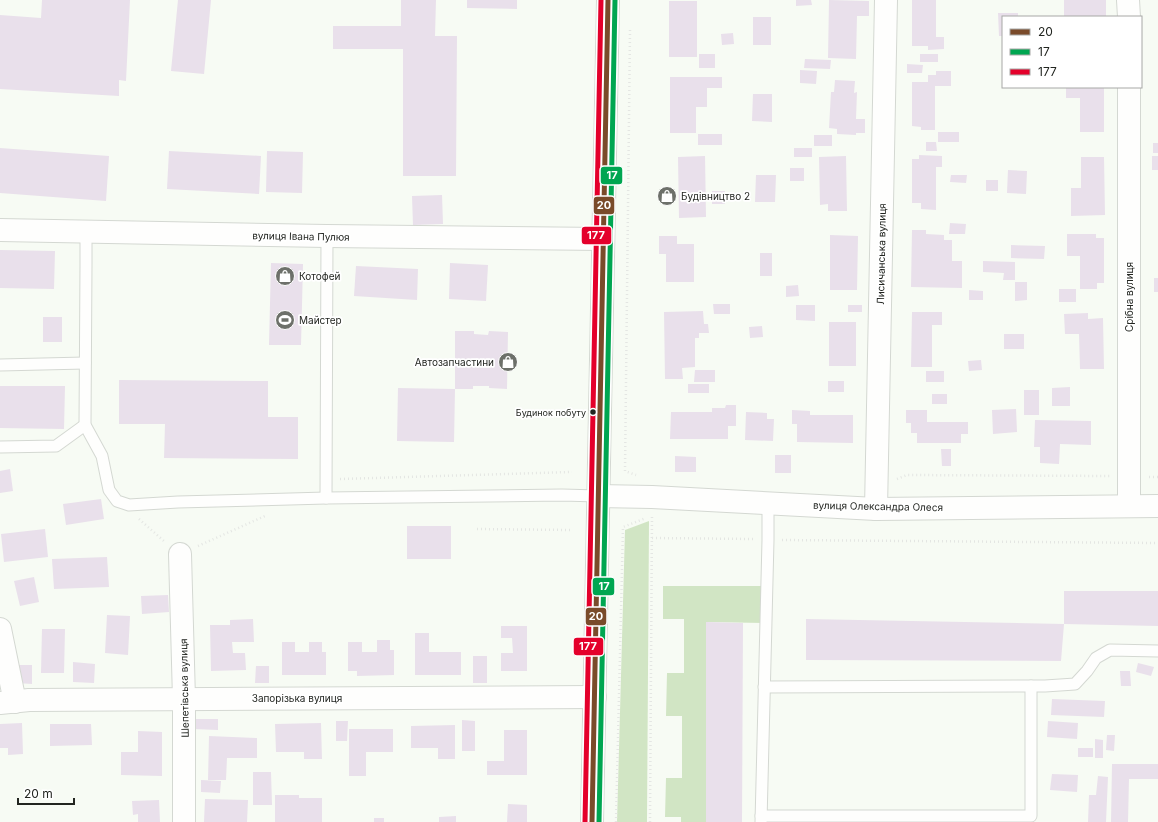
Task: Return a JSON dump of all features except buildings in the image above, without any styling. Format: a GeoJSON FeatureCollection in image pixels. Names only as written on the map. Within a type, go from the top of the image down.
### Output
{"type":"FeatureCollection","features":[{"type":"Feature","properties":{"kind":"street"},"geometry":{"type":"LineString","coordinates":[[592,822],[608,0]]}},
{"type":"Feature","properties":{"kind":"street","name":"Лисичанська вулиця"},"geometry":{"type":"LineString","coordinates":[[876,498],[886,0]]}},
{"type":"Feature","properties":{"kind":"street"},"geometry":{"type":"LineString","coordinates":[[1128,0],[1128,16]]}},
{"type":"Feature","properties":{"kind":"street","name":"Срібна вулиця"},"geometry":{"type":"LineString","coordinates":[[1129,88],[1129,506]]}},
{"type":"Feature","properties":{"kind":"street","name":"вулиця Івана Пулюя"},"geometry":{"type":"LineString","coordinates":[[0,230],[603,239]]}},
{"type":"Feature","properties":{"kind":"street","name":"вулиця Олександра Олеся"},"geometry":{"type":"LineString","coordinates":[[598,496],[652,497],[768,503],[876,498],[1158,506]]}},
{"type":"Feature","properties":{"kind":"street","name":"Шепетівська вулиця"},"geometry":{"type":"LineString","coordinates":[[180,554],[184,699],[184,822]]}},
{"type":"Feature","properties":{"kind":"street"},"geometry":{"type":"LineString","coordinates":[[0,630],[8,702]]}},
{"type":"Feature","properties":{"kind":"street","name":"Запорізька вулиця"},"geometry":{"type":"LineString","coordinates":[[8,702],[29,700],[595,697]]}},
{"type":"Feature","properties":{"kind":"lane"},"geometry":{"type":"LineString","coordinates":[[86,232],[85,425],[102,456],[109,490],[117,501],[129,505],[178,502],[326,498],[562,495],[598,496]]}},
{"type":"Feature","properties":{"kind":"lane"},"geometry":{"type":"LineString","coordinates":[[326,498],[327,236]]}},
{"type":"Feature","properties":{"kind":"lane"},"geometry":{"type":"LineString","coordinates":[[0,365],[85,363]]}},
{"type":"Feature","properties":{"kind":"lane"},"geometry":{"type":"LineString","coordinates":[[0,447],[56,446],[85,425]]}},
{"type":"Feature","properties":{"kind":"lane"},"geometry":{"type":"LineString","coordinates":[[768,503],[761,819],[1031,816],[1031,686]]}},
{"type":"Feature","properties":{"kind":"lane"},"geometry":{"type":"LineString","coordinates":[[764,687],[1031,686],[1075,684],[1096,658],[1110,650],[1158,651]]}},
{"type":"Feature","properties":{"kind":"path"},"geometry":{"type":"LineString","coordinates":[[630,23],[625,471],[639,476]]}},
{"type":"Feature","properties":{"kind":"path"},"geometry":{"type":"LineString","coordinates":[[326,479],[572,472]]}},
{"type":"Feature","properties":{"kind":"path"},"geometry":{"type":"LineString","coordinates":[[876,498],[907,475],[1158,477]]}},
{"type":"Feature","properties":{"kind":"path"},"geometry":{"type":"LineString","coordinates":[[117,501],[180,554],[265,515]]}},
{"type":"Feature","properties":{"kind":"path"},"geometry":{"type":"LineString","coordinates":[[616,822],[623,527],[652,515],[650,822]]}},
{"type":"Feature","properties":{"kind":"path"},"geometry":{"type":"LineString","coordinates":[[477,529],[571,530]]}},
{"type":"Feature","properties":{"kind":"path"},"geometry":{"type":"LineString","coordinates":[[652,538],[1158,543]]}},
{"type":"Feature","properties":{"kind":"green space"},"geometry":{"type":"Polygon","coordinates":[[[649,521],[647,822],[617,822],[625,530],[649,521]]]}},
{"type":"Feature","properties":{"kind":"green space"},"geometry":{"type":"Polygon","coordinates":[[[663,586],[764,586],[764,623],[706,622],[706,822],[681,822],[681,817],[665,817],[666,778],[682,778],[682,716],[666,716],[667,673],[684,673],[684,619],[663,619],[663,586]]]}},
{"type":"Feature","properties":{"kind":"transit line","name":"177"},"geometry":{"type":"LineString","coordinates":[[585,822],[601,0]]}},
{"type":"Feature","properties":{"kind":"transit line","name":"20"},"geometry":{"type":"LineString","coordinates":[[592,822],[608,0]]}},
{"type":"Feature","properties":{"kind":"transit line","name":"17"},"geometry":{"type":"LineString","coordinates":[[599,822],[615,0]]}},
{"type":"Feature","properties":{"kind":"place","name":"Будівництво 2"},"geometry":{"type":"Point","coordinates":[667,196]}},
{"type":"Feature","properties":{"kind":"place","name":"Котофей"},"geometry":{"type":"Point","coordinates":[285,276]}},
{"type":"Feature","properties":{"kind":"place","name":"Майстер"},"geometry":{"type":"Point","coordinates":[285,320]}},
{"type":"Feature","properties":{"kind":"place","name":"Автозапчастини"},"geometry":{"type":"Point","coordinates":[508,362]}},
{"type":"Feature","properties":{"kind":"place","name":"Будинок побуту"},"geometry":{"type":"Point","coordinates":[593,412]}}]}
